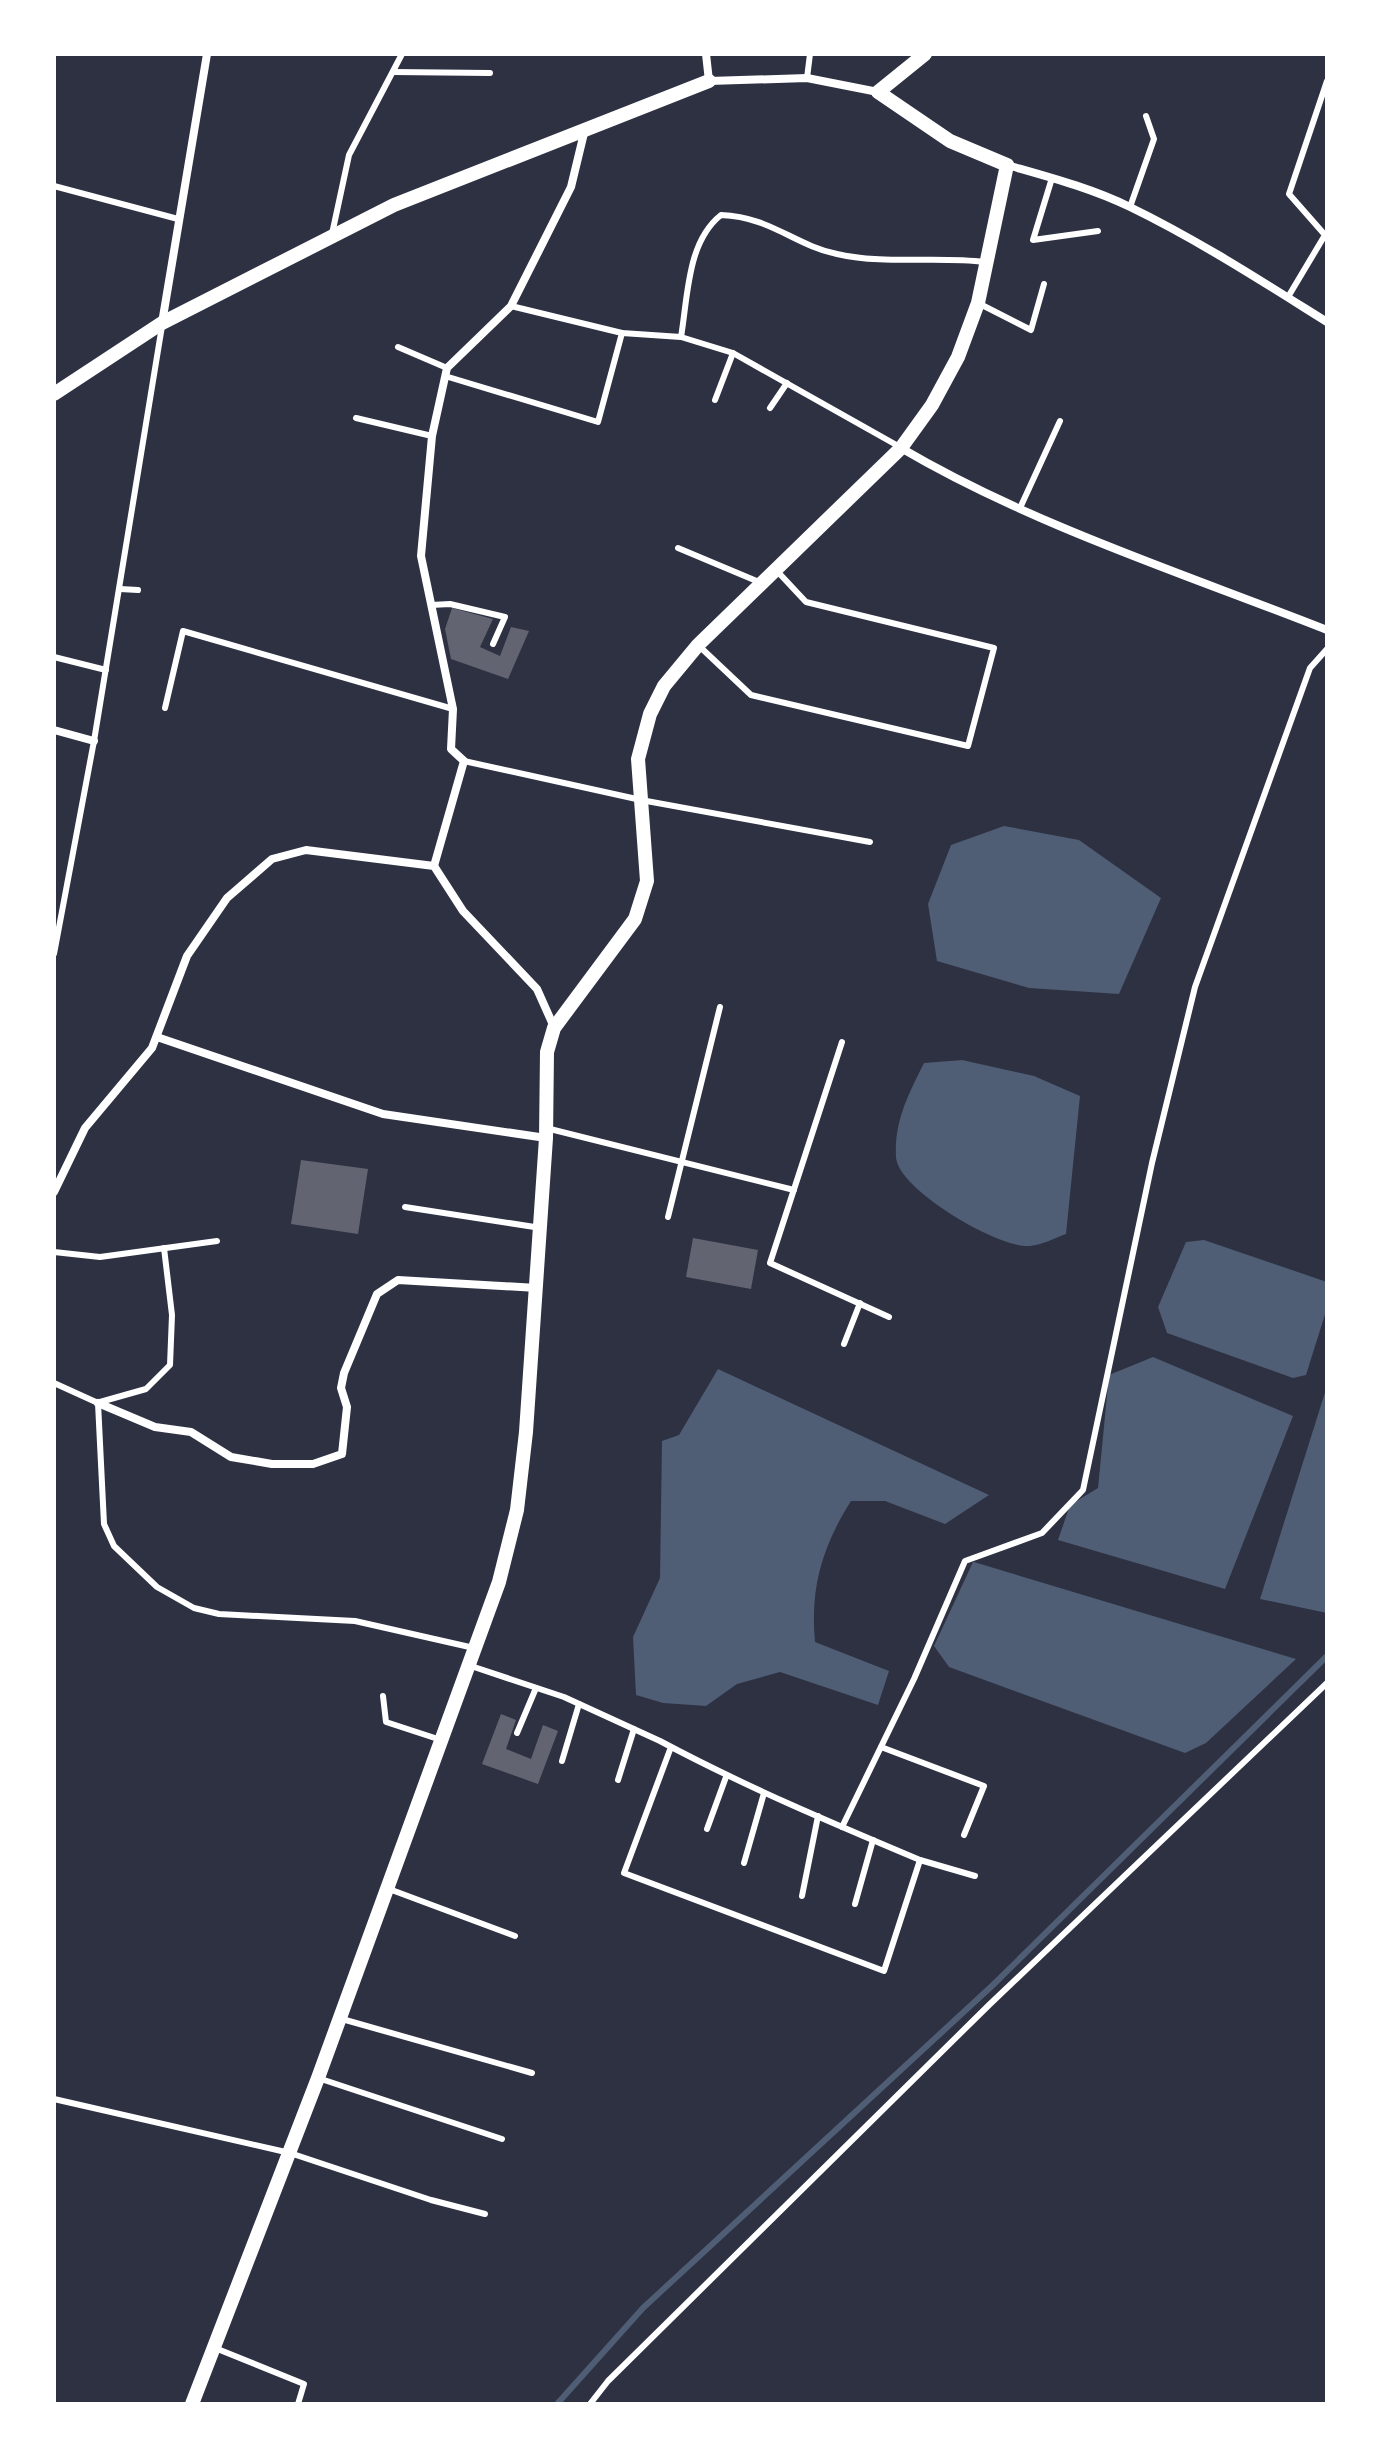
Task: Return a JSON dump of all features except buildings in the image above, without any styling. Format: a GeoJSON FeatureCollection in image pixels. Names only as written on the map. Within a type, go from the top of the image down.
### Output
{"type":"FeatureCollection","features":[{"type":"Feature","properties":{"kind":"street"},"geometry":{"type":"LineString","coordinates":[[162,323],[207,54]]}},
{"type":"Feature","properties":{"kind":"street"},"geometry":{"type":"LineString","coordinates":[[706,54],[709,81]]}},
{"type":"Feature","properties":{"kind":"street"},"geometry":{"type":"LineString","coordinates":[[878,92],[925,54]]}},
{"type":"Feature","properties":{"kind":"street"},"geometry":{"type":"LineString","coordinates":[[54,394],[162,323],[394,205],[709,81],[807,78],[878,92],[950,141],[1007,165],[1130,207],[1327,322]]}},
{"type":"Feature","properties":{"kind":"street"},"geometry":{"type":"LineString","coordinates":[[554,1028],[537,989],[463,911],[434,866],[464,761],[451,749],[453,709],[421,556],[432,436],[446,372],[511,306],[571,187],[586,128]]}},
{"type":"Feature","properties":{"kind":"street"},"geometry":{"type":"LineString","coordinates":[[195,2403],[212,2347],[290,2153],[499,1582],[517,1510],[541,1228],[547,1052],[554,1028],[635,919],[647,881],[638,759],[650,714],[664,686],[698,645],[901,448],[932,405],[958,357],[978,303],[1007,165]]}},
{"type":"Feature","properties":{"kind":"street"},"geometry":{"type":"LineString","coordinates":[[901,448],[952,478],[1020,508],[1327,630]]}},
{"type":"Feature","properties":{"kind":"street"},"geometry":{"type":"LineString","coordinates":[[54,730],[94,741]]}},
{"type":"Feature","properties":{"kind":"street"},"geometry":{"type":"LineString","coordinates":[[54,1192],[85,1128],[152,1048],[187,956],[227,898],[272,859],[306,850],[434,866]]}},
{"type":"Feature","properties":{"kind":"street"},"geometry":{"type":"LineString","coordinates":[[157,1037],[383,1114],[546,1133]]}},
{"type":"Feature","properties":{"kind":"street"},"geometry":{"type":"LineString","coordinates":[[98,1403],[155,1427],[191,1432],[231,1457],[272,1464],[313,1464],[342,1454],[347,1407],[341,1388],[344,1373],[377,1294],[398,1280],[537,1288]]}},
{"type":"Feature","properties":{"kind":"lane"},"geometry":{"type":"LineString","coordinates":[[332,237],[349,155],[402,54]]}},
{"type":"Feature","properties":{"kind":"lane"},"geometry":{"type":"LineString","coordinates":[[807,78],[810,54]]}},
{"type":"Feature","properties":{"kind":"lane"},"geometry":{"type":"LineString","coordinates":[[393,72],[490,73]]}},
{"type":"Feature","properties":{"kind":"lane"},"geometry":{"type":"LineString","coordinates":[[1288,297],[1325,235],[1289,194],[1327,81]]}},
{"type":"Feature","properties":{"kind":"lane"},"geometry":{"type":"LineString","coordinates":[[1130,207],[1154,139],[1146,116]]}},
{"type":"Feature","properties":{"kind":"lane"},"geometry":{"type":"LineString","coordinates":[[1052,178],[1033,240],[1098,231]]}},
{"type":"Feature","properties":{"kind":"lane"},"geometry":{"type":"LineString","coordinates":[[54,186],[178,219]]}},
{"type":"Feature","properties":{"kind":"lane"},"geometry":{"type":"LineString","coordinates":[[681,337],[695,257],[705,228],[721,215],[745,216],[768,223],[834,254],[880,260],[952,258],[987,262]]}},
{"type":"Feature","properties":{"kind":"lane"},"geometry":{"type":"LineString","coordinates":[[978,303],[1031,330],[1044,284]]}},
{"type":"Feature","properties":{"kind":"lane"},"geometry":{"type":"LineString","coordinates":[[511,306],[622,333],[681,337],[733,353],[901,448]]}},
{"type":"Feature","properties":{"kind":"lane"},"geometry":{"type":"LineString","coordinates":[[54,954],[94,741],[162,323]]}},
{"type":"Feature","properties":{"kind":"lane"},"geometry":{"type":"LineString","coordinates":[[398,347],[446,372],[598,422],[622,333]]}},
{"type":"Feature","properties":{"kind":"lane"},"geometry":{"type":"LineString","coordinates":[[715,400],[733,353]]}},
{"type":"Feature","properties":{"kind":"lane"},"geometry":{"type":"LineString","coordinates":[[770,408],[787,383]]}},
{"type":"Feature","properties":{"kind":"lane"},"geometry":{"type":"LineString","coordinates":[[356,418],[432,436]]}},
{"type":"Feature","properties":{"kind":"lane"},"geometry":{"type":"LineString","coordinates":[[1020,508],[1060,421]]}},
{"type":"Feature","properties":{"kind":"lane"},"geometry":{"type":"LineString","coordinates":[[678,548],[763,583]]}},
{"type":"Feature","properties":{"kind":"lane"},"geometry":{"type":"LineString","coordinates":[[698,645],[751,695],[968,746],[994,648],[806,602],[775,568]]}},
{"type":"Feature","properties":{"kind":"lane"},"geometry":{"type":"LineString","coordinates":[[120,589],[138,590]]}},
{"type":"Feature","properties":{"kind":"lane"},"geometry":{"type":"LineString","coordinates":[[431,605],[450,604],[505,617],[493,644]]}},
{"type":"Feature","properties":{"kind":"lane"},"geometry":{"type":"LineString","coordinates":[[165,708],[183,631],[453,709]]}},
{"type":"Feature","properties":{"kind":"lane"},"geometry":{"type":"LineString","coordinates":[[842,1827],[965,1561],[1042,1533],[1083,1490],[1152,1163],[1195,987],[1310,668],[1327,649]]}},
{"type":"Feature","properties":{"kind":"lane"},"geometry":{"type":"LineString","coordinates":[[54,657],[106,670]]}},
{"type":"Feature","properties":{"kind":"lane"},"geometry":{"type":"LineString","coordinates":[[464,761],[641,800],[870,842]]}},
{"type":"Feature","properties":{"kind":"lane"},"geometry":{"type":"LineString","coordinates":[[668,1217],[720,1007]]}},
{"type":"Feature","properties":{"kind":"lane"},"geometry":{"type":"LineString","coordinates":[[842,1042],[770,1263],[889,1317]]}},
{"type":"Feature","properties":{"kind":"lane"},"geometry":{"type":"LineString","coordinates":[[546,1133],[794,1190]]}},
{"type":"Feature","properties":{"kind":"lane"},"geometry":{"type":"LineString","coordinates":[[405,1207],[541,1228]]}},
{"type":"Feature","properties":{"kind":"lane"},"geometry":{"type":"LineString","coordinates":[[54,1252],[100,1257],[217,1241]]}},
{"type":"Feature","properties":{"kind":"lane"},"geometry":{"type":"LineString","coordinates":[[54,1383],[98,1403],[146,1389],[170,1365],[168,1343],[172,1315],[164,1248]]}},
{"type":"Feature","properties":{"kind":"lane"},"geometry":{"type":"LineString","coordinates":[[844,1344],[860,1303]]}},
{"type":"Feature","properties":{"kind":"lane"},"geometry":{"type":"LineString","coordinates":[[98,1403],[104,1524],[114,1546],[157,1587],[194,1608],[219,1614],[355,1621],[474,1648]]}},
{"type":"Feature","properties":{"kind":"lane"},"geometry":{"type":"LineString","coordinates":[[468,1665],[579,1704],[671,1747],[726,1777],[920,1860],[975,1876]]}},
{"type":"Feature","properties":{"kind":"lane"},"geometry":{"type":"LineString","coordinates":[[590,2404],[608,2381],[989,2005],[1327,1683]]}},
{"type":"Feature","properties":{"kind":"lane"},"geometry":{"type":"LineString","coordinates":[[517,1733],[536,1688]]}},
{"type":"Feature","properties":{"kind":"lane"},"geometry":{"type":"LineString","coordinates":[[383,1696],[386,1722],[441,1740]]}},
{"type":"Feature","properties":{"kind":"lane"},"geometry":{"type":"LineString","coordinates":[[562,1761],[579,1704]]}},
{"type":"Feature","properties":{"kind":"lane"},"geometry":{"type":"LineString","coordinates":[[618,1780],[634,1729]]}},
{"type":"Feature","properties":{"kind":"lane"},"geometry":{"type":"LineString","coordinates":[[671,1747],[624,1873],[884,1971],[920,1860]]}},
{"type":"Feature","properties":{"kind":"lane"},"geometry":{"type":"LineString","coordinates":[[881,1747],[984,1786],[964,1835]]}},
{"type":"Feature","properties":{"kind":"lane"},"geometry":{"type":"LineString","coordinates":[[707,1829],[726,1777]]}},
{"type":"Feature","properties":{"kind":"lane"},"geometry":{"type":"LineString","coordinates":[[744,1863],[764,1793]]}},
{"type":"Feature","properties":{"kind":"lane"},"geometry":{"type":"LineString","coordinates":[[802,1896],[818,1816]]}},
{"type":"Feature","properties":{"kind":"lane"},"geometry":{"type":"LineString","coordinates":[[855,1904],[873,1840]]}},
{"type":"Feature","properties":{"kind":"lane"},"geometry":{"type":"LineString","coordinates":[[389,1889],[515,1936]]}},
{"type":"Feature","properties":{"kind":"lane"},"geometry":{"type":"LineString","coordinates":[[339,2018],[532,2073]]}},
{"type":"Feature","properties":{"kind":"lane"},"geometry":{"type":"LineString","coordinates":[[318,2078],[502,2139]]}},
{"type":"Feature","properties":{"kind":"lane"},"geometry":{"type":"LineString","coordinates":[[54,2099],[290,2153],[431,2200],[485,2214]]}},
{"type":"Feature","properties":{"kind":"lane"},"geometry":{"type":"LineString","coordinates":[[212,2347],[304,2384],[298,2404]]}},
{"type":"Feature","properties":{"kind":"water"},"geometry":{"type":"Polygon","coordinates":[[[1004,826],[1079,840],[1161,898],[1119,994],[1029,988],[937,961],[928,904],[951,845],[1004,826]]]}},
{"type":"Feature","properties":{"kind":"water"},"geometry":{"type":"Polygon","coordinates":[[[962,1060],[1034,1076],[1080,1096],[1066,1234],[1030,1246],[996,1238],[974,1228],[931,1200],[901,1170],[896,1157],[897,1131],[908,1096],[924,1063],[962,1060]]]}},
{"type":"Feature","properties":{"kind":"water"},"geometry":{"type":"Polygon","coordinates":[[[1204,1240],[1327,1282],[1327,1308],[1306,1375],[1293,1378],[1167,1333],[1158,1307],[1186,1242],[1204,1240]]]}},
{"type":"Feature","properties":{"kind":"water"},"geometry":{"type":"Polygon","coordinates":[[[1153,1357],[1293,1416],[1225,1589],[1058,1540],[1070,1505],[1098,1488],[1109,1375],[1153,1357]]]}},
{"type":"Feature","properties":{"kind":"water"},"geometry":{"type":"Polygon","coordinates":[[[718,1369],[989,1495],[945,1524],[885,1501],[851,1501],[832,1535],[820,1568],[814,1604],[815,1642],[889,1671],[878,1705],[780,1672],[737,1684],[706,1706],[663,1703],[636,1695],[633,1637],[660,1578],[662,1441],[679,1435],[718,1369]]]}},
{"type":"Feature","properties":{"kind":"water"},"geometry":{"type":"Polygon","coordinates":[[[1327,1386],[1327,1613],[1260,1599],[1327,1386]]]}},
{"type":"Feature","properties":{"kind":"water"},"geometry":{"type":"Polygon","coordinates":[[[973,1562],[1296,1659],[1206,1743],[1185,1753],[949,1667],[934,1646],[973,1562]]]}},
{"type":"Feature","properties":{"kind":"waterway"},"geometry":{"type":"LineString","coordinates":[[557,2404],[643,2308],[994,1984],[1327,1656]]}}]}
